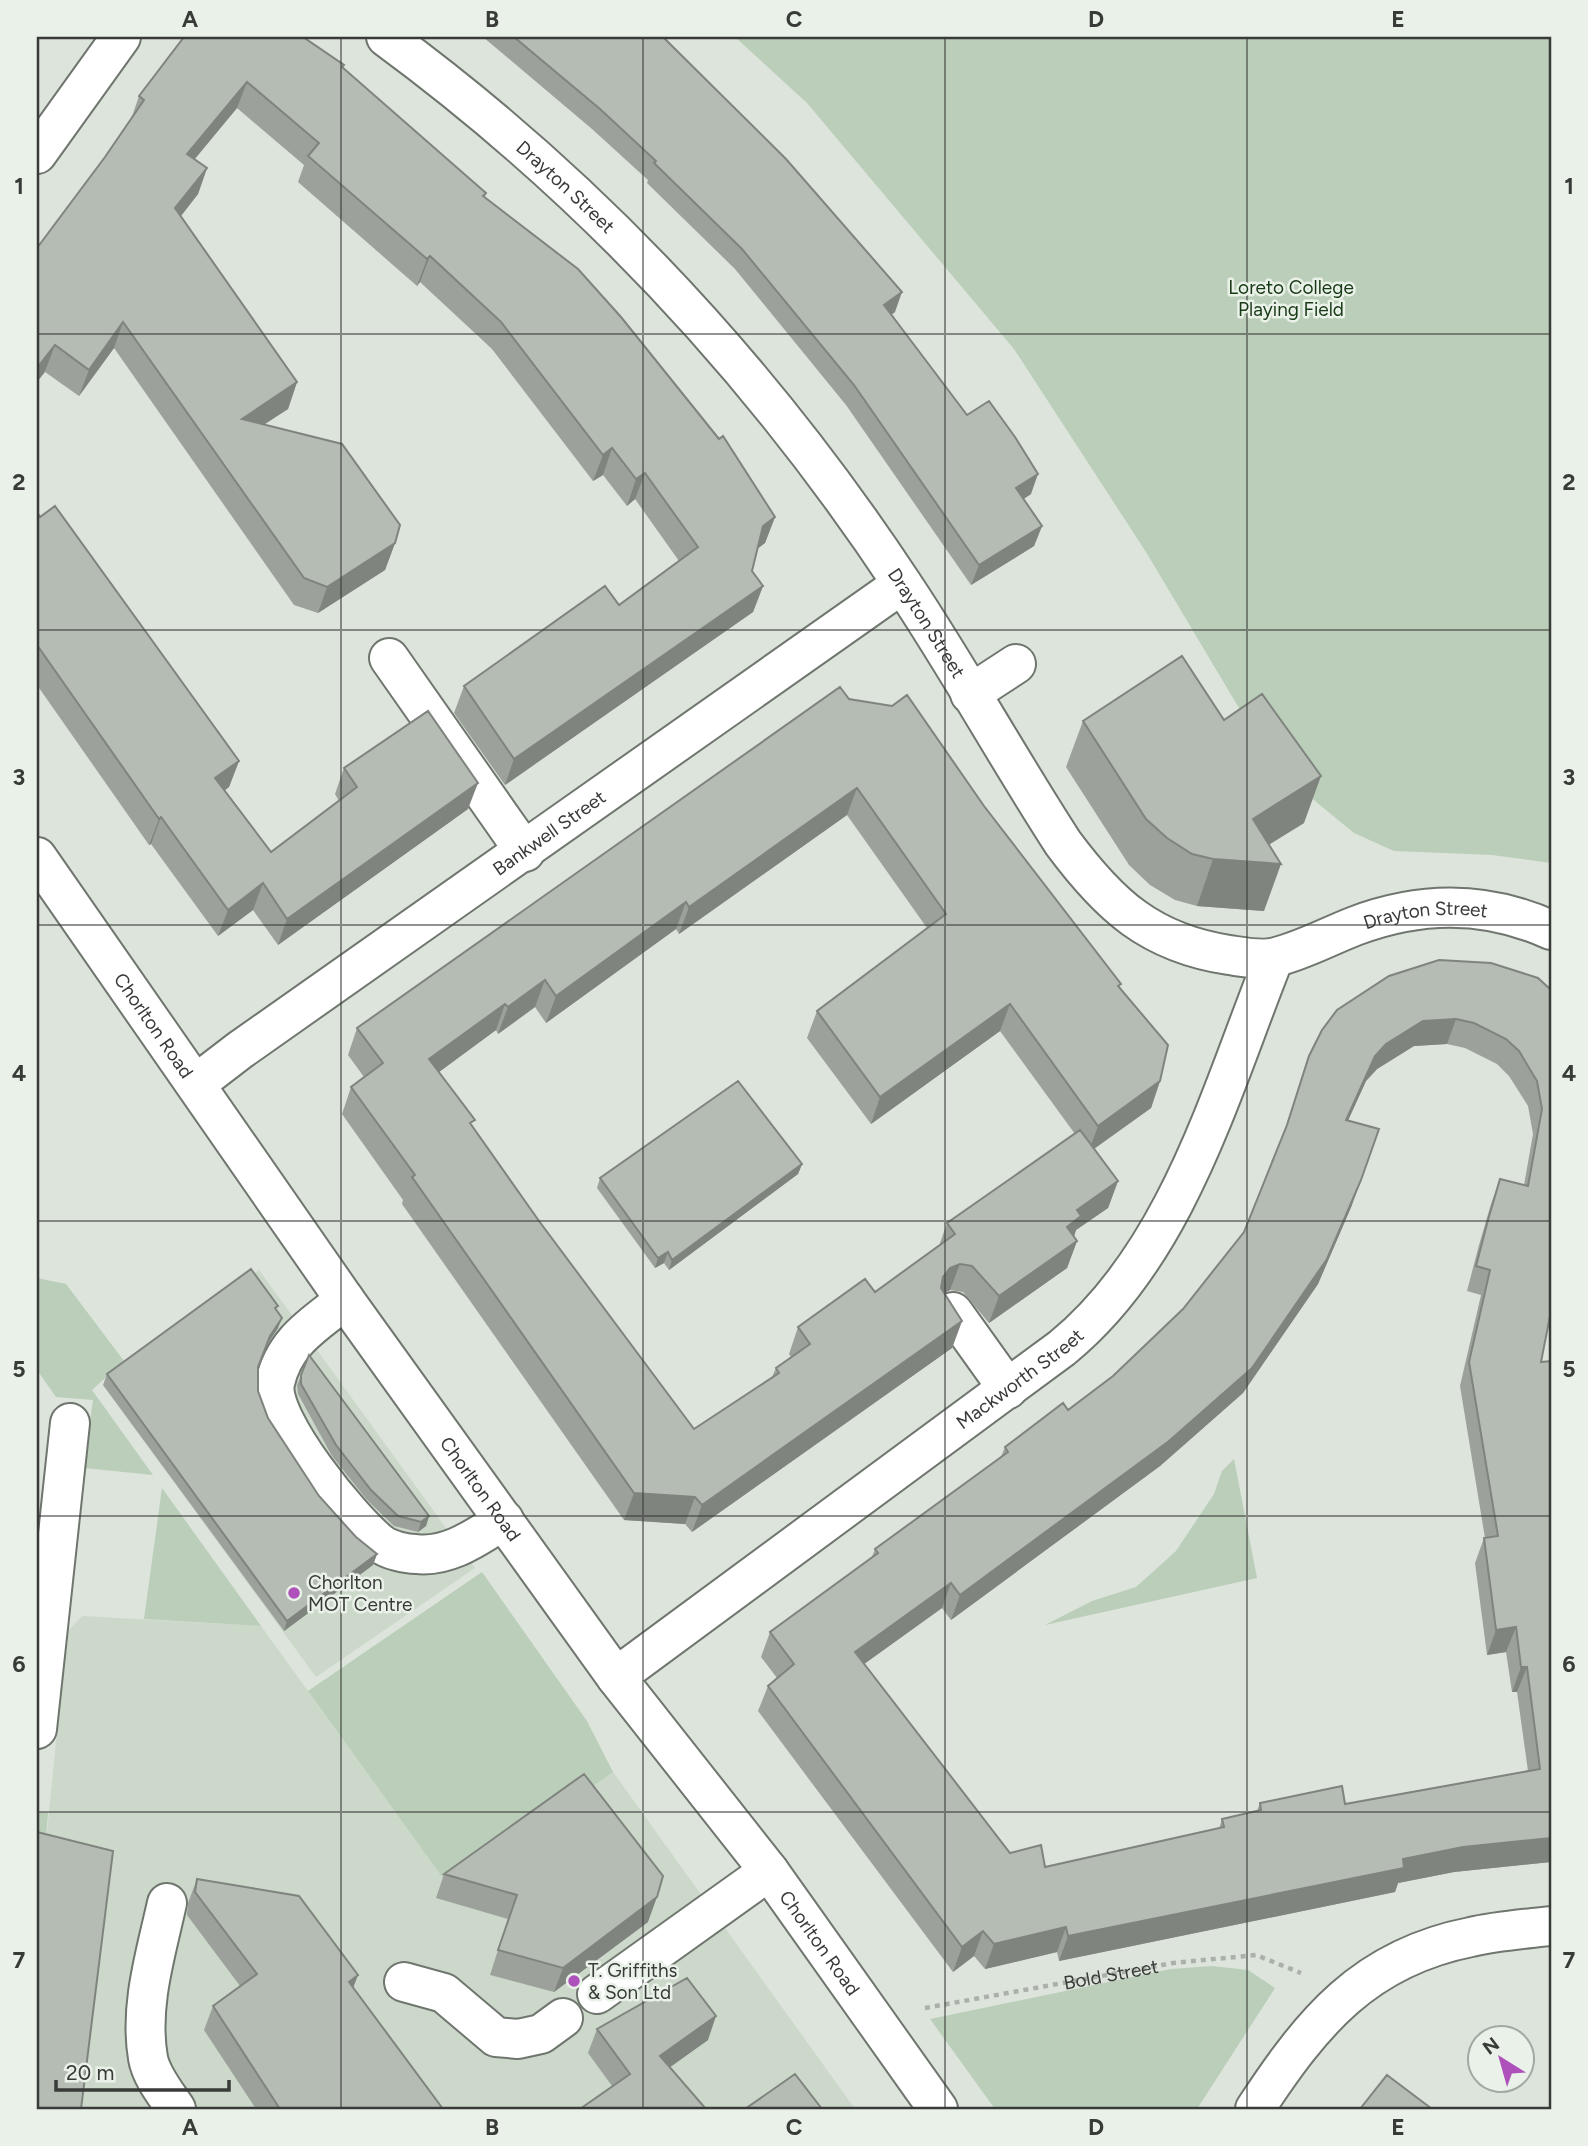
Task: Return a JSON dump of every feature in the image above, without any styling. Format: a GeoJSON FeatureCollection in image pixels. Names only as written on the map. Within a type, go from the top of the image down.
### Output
{"type":"FeatureCollection","features":[{"type":"Feature","properties":{"kind":"street"},"geometry":{"type":"LineString","coordinates":[[37,154],[121,37]]}},
{"type":"Feature","properties":{"kind":"street","name":"Drayton Street"},"geometry":{"type":"LineString","coordinates":[[386,37],[456,91],[575,195],[720,341],[820,467],[902,584],[1063,843],[1089,878],[1116,906],[1146,928],[1178,943],[1219,953],[1273,958],[1368,921],[1420,907],[1476,908],[1533,922],[1551,930]]}},
{"type":"Feature","properties":{"kind":"street","name":"Bankwell Street"},"geometry":{"type":"LineString","coordinates":[[197,1083],[250,1042],[902,584]]}},
{"type":"Feature","properties":{"kind":"street"},"geometry":{"type":"LineString","coordinates":[[389,658],[524,852]]}},
{"type":"Feature","properties":{"kind":"street"},"geometry":{"type":"LineString","coordinates":[[970,694],[1016,664]]}},
{"type":"Feature","properties":{"kind":"street","name":"Chorlton Road"},"geometry":{"type":"LineString","coordinates":[[37,857],[197,1083],[345,1300],[616,1677],[769,1871],[938,2109]]}},
{"type":"Feature","properties":{"kind":"street","name":"Mackworth Street"},"geometry":{"type":"LineString","coordinates":[[616,1677],[1008,1389],[1080,1334],[1112,1301],[1152,1246],[1189,1170],[1273,958]]}},
{"type":"Feature","properties":{"kind":"street"},"geometry":{"type":"LineString","coordinates":[[345,1300],[292,1342],[274,1384],[278,1411],[291,1435],[358,1524],[384,1546],[415,1555],[437,1554],[465,1544],[504,1520]]}},
{"type":"Feature","properties":{"kind":"street"},"geometry":{"type":"LineString","coordinates":[[953,1312],[1008,1389]]}},
{"type":"Feature","properties":{"kind":"street"},"geometry":{"type":"LineString","coordinates":[[37,1729],[70,1423]]}},
{"type":"Feature","properties":{"kind":"street"},"geometry":{"type":"LineString","coordinates":[[597,1994],[769,1871]]}},
{"type":"Feature","properties":{"kind":"street"},"geometry":{"type":"LineString","coordinates":[[167,1903],[146,2000],[148,2059],[160,2086],[176,2109]]}},
{"type":"Feature","properties":{"kind":"street"},"geometry":{"type":"LineString","coordinates":[[1255,2109],[1339,2000],[1415,1953],[1470,1937],[1551,1926]]}},
{"type":"Feature","properties":{"kind":"street"},"geometry":{"type":"LineString","coordinates":[[404,1982],[443,1993],[496,2037],[518,2039],[541,2034],[563,2018]]}},
{"type":"Feature","properties":{"kind":"path","name":"Bold Street"},"geometry":{"type":"LineString","coordinates":[[873,2017],[1173,1963],[1256,1955],[1307,1977],[1339,2000]]}},
{"type":"Feature","properties":{"kind":"shaded area"},"geometry":{"type":"Polygon","coordinates":[[[259,1270],[475,1568],[316,1677],[103,1385],[259,1270]]]}},
{"type":"Feature","properties":{"kind":"shaded area"},"geometry":{"type":"Polygon","coordinates":[[[82,1616],[261,1626],[450,1888],[613,1772],[855,2109],[37,2109],[43,1872],[67,1632],[82,1616]]]}},
{"type":"Feature","properties":{"kind":"green space","name":"Loreto College Playing Field"},"geometry":{"type":"Polygon","coordinates":[[[735,37],[1551,37],[1551,863],[1492,855],[1394,851],[1354,833],[1287,778],[1242,713],[1146,552],[1014,349],[807,103],[735,37]]]}},
{"type":"Feature","properties":{"kind":"green space"},"geometry":{"type":"Polygon","coordinates":[[[37,1278],[66,1284],[124,1361],[92,1390],[153,1475],[84,1468],[93,1400],[56,1397],[37,1370],[37,1278]]]}},
{"type":"Feature","properties":{"kind":"green space"},"geometry":{"type":"Polygon","coordinates":[[[1234,1459],[1257,1578],[1045,1625],[1092,1601],[1136,1587],[1176,1551],[1214,1494],[1222,1471],[1234,1459]]]}},
{"type":"Feature","properties":{"kind":"green space"},"geometry":{"type":"Polygon","coordinates":[[[162,1488],[261,1626],[144,1619],[162,1488]]]}},
{"type":"Feature","properties":{"kind":"green space"},"geometry":{"type":"Polygon","coordinates":[[[482,1572],[587,1721],[613,1772],[450,1888],[308,1691],[482,1572]]]}},
{"type":"Feature","properties":{"kind":"green space"},"geometry":{"type":"Polygon","coordinates":[[[37,1812],[48,1813],[43,1873],[37,1871],[37,1812]]]}},
{"type":"Feature","properties":{"kind":"green space"},"geometry":{"type":"Polygon","coordinates":[[[1212,1966],[1248,1970],[1275,1988],[1197,2109],[995,2109],[930,2019],[1171,1969],[1212,1966]]]}},
{"type":"Feature","properties":{"kind":"building"},"geometry":{"type":"Polygon","coordinates":[[[184,37],[303,37],[344,65],[342,67],[486,193],[483,196],[578,269],[621,317],[719,439],[723,436],[775,517],[763,526],[752,571],[763,586],[514,759],[464,686],[605,586],[619,605],[698,547],[645,473],[636,479],[612,448],[603,455],[501,322],[430,256],[427,259],[308,156],[319,143],[247,82],[187,154],[207,168],[175,208],[297,382],[242,419],[342,444],[400,525],[395,543],[327,587],[304,578],[123,322],[89,370],[55,345],[37,368],[37,248],[105,157],[144,100],[139,96],[184,37]]]}},
{"type":"Feature","properties":{"kind":"building"},"geometry":{"type":"Polygon","coordinates":[[[514,37],[663,37],[786,159],[902,292],[884,305],[967,415],[989,401],[1038,474],[1016,488],[1042,526],[979,565],[854,385],[742,249],[654,163],[656,161],[600,109],[514,37]]]}},
{"type":"Feature","properties":{"kind":"building"},"geometry":{"type":"Polygon","coordinates":[[[55,506],[239,761],[215,778],[271,852],[357,787],[344,768],[428,711],[478,783],[287,919],[263,883],[228,910],[161,817],[159,819],[37,645],[37,512],[40,517],[55,506]]]}},
{"type":"Feature","properties":{"kind":"building"},"geometry":{"type":"Polygon","coordinates":[[[1182,656],[1224,720],[1262,694],[1321,776],[1253,819],[1281,864],[1213,859],[1192,854],[1167,838],[1146,819],[1083,721],[1182,656]]]}},
{"type":"Feature","properties":{"kind":"building"},"geometry":{"type":"Polygon","coordinates":[[[840,687],[849,699],[892,706],[907,695],[984,806],[1121,984],[1118,986],[1168,1045],[1160,1081],[1098,1126],[1010,1004],[880,1097],[817,1011],[946,914],[857,788],[689,907],[686,902],[556,996],[545,980],[508,1007],[505,1004],[429,1059],[475,1120],[470,1123],[539,1221],[694,1429],[779,1373],[776,1368],[810,1344],[798,1327],[865,1279],[875,1292],[955,1234],[947,1223],[1080,1130],[1118,1181],[1077,1210],[1081,1216],[1067,1227],[1077,1241],[999,1296],[972,1266],[960,1264],[950,1268],[943,1277],[941,1288],[962,1321],[702,1505],[695,1497],[634,1493],[412,1177],[415,1175],[351,1087],[383,1063],[357,1028],[840,687]]]}},
{"type":"Feature","properties":{"kind":"building"},"geometry":{"type":"Polygon","coordinates":[[[1439,960],[1491,963],[1538,978],[1551,990],[1551,1311],[1541,1362],[1551,1361],[1551,1838],[1463,1847],[1403,1859],[1404,1868],[1068,1936],[1066,1927],[994,1944],[983,1931],[962,1947],[768,1686],[794,1664],[770,1632],[878,1553],[875,1549],[1008,1452],[1005,1447],[1063,1403],[1068,1410],[1113,1376],[1183,1309],[1244,1232],[1287,1125],[1309,1056],[1322,1030],[1337,1010],[1389,976],[1439,960]],[[1456,1019],[1423,1021],[1386,1044],[1375,1056],[1346,1120],[1379,1129],[1361,1180],[1327,1259],[1252,1368],[1169,1441],[960,1595],[951,1583],[855,1652],[1010,1853],[1041,1845],[1045,1867],[1224,1827],[1222,1819],[1261,1810],[1260,1803],[1342,1786],[1345,1804],[1540,1769],[1527,1667],[1521,1667],[1516,1627],[1496,1630],[1484,1538],[1498,1536],[1469,1362],[1490,1270],[1476,1266],[1488,1220],[1500,1179],[1528,1186],[1542,1109],[1537,1081],[1519,1051],[1506,1039],[1474,1023],[1456,1019]]]}},
{"type":"Feature","properties":{"kind":"building"},"geometry":{"type":"Polygon","coordinates":[[[738,1081],[802,1164],[672,1260],[668,1252],[658,1258],[600,1178],[738,1081]]]}},
{"type":"Feature","properties":{"kind":"building"},"geometry":{"type":"Polygon","coordinates":[[[251,1269],[278,1306],[275,1308],[282,1318],[270,1336],[258,1367],[258,1391],[268,1418],[319,1496],[356,1537],[377,1554],[287,1621],[107,1374],[251,1269]]]}},
{"type":"Feature","properties":{"kind":"building"},"geometry":{"type":"Polygon","coordinates":[[[309,1355],[429,1516],[421,1522],[398,1516],[371,1490],[336,1445],[301,1384],[301,1375],[309,1355]]]}},
{"type":"Feature","properties":{"kind":"building"},"geometry":{"type":"Polygon","coordinates":[[[584,1774],[663,1876],[657,1897],[563,1968],[498,1950],[517,1895],[444,1874],[584,1774]]]}},
{"type":"Feature","properties":{"kind":"building"},"geometry":{"type":"Polygon","coordinates":[[[37,1832],[113,1851],[81,2109],[37,2109],[37,1832]]]}},
{"type":"Feature","properties":{"kind":"building"},"geometry":{"type":"Polygon","coordinates":[[[197,1879],[299,1896],[358,1975],[349,1982],[443,2109],[280,2109],[213,2006],[257,1974],[195,1892],[197,1879]]]}},
{"type":"Feature","properties":{"kind":"building"},"geometry":{"type":"Polygon","coordinates":[[[687,1978],[716,2016],[660,2056],[706,2109],[580,2109],[630,2074],[597,2029],[687,1978]]]}},
{"type":"Feature","properties":{"kind":"building"},"geometry":{"type":"Polygon","coordinates":[[[795,2074],[822,2109],[745,2109],[795,2074]]]}},
{"type":"Feature","properties":{"kind":"building"},"geometry":{"type":"Polygon","coordinates":[[[1387,2075],[1432,2109],[1360,2109],[1387,2075]]]}},
{"type":"Feature","properties":{"kind":"place","name":"Chorlton MOT Centre"},"geometry":{"type":"Point","coordinates":[294,1593]}},
{"type":"Feature","properties":{"kind":"place","name":"T. Griffiths & Son Ltd"},"geometry":{"type":"Point","coordinates":[574,1981]}}]}
